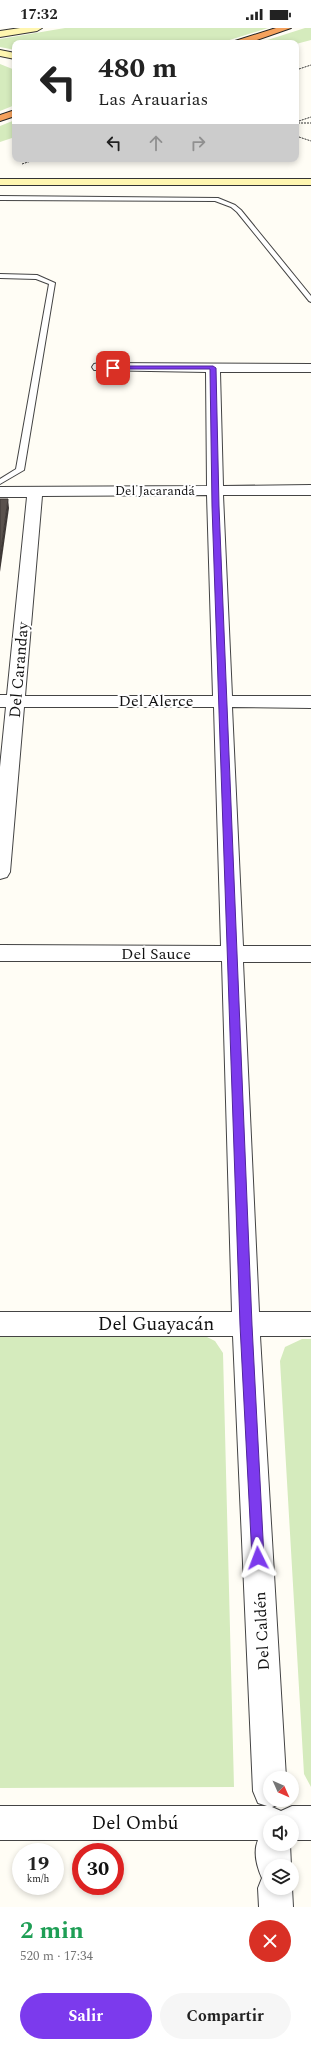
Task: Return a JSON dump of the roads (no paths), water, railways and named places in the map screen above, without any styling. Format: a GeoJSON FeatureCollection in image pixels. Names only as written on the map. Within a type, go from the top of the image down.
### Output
{"type":"FeatureCollection","features":[{"type":"Feature","properties":{"kind":"highway"},"geometry":{"type":"LineString","coordinates":[[248,40],[286,28]]}},
{"type":"Feature","properties":{"kind":"highway"},"geometry":{"type":"LineString","coordinates":[[0,118],[12,114]]}},
{"type":"Feature","properties":{"kind":"street"},"geometry":{"type":"LineString","coordinates":[[0,34],[37,28]]}},
{"type":"Feature","properties":{"kind":"street"},"geometry":{"type":"LineString","coordinates":[[0,53],[12,55]]}},
{"type":"Feature","properties":{"kind":"street"},"geometry":{"type":"LineString","coordinates":[[0,182],[311,182]]}},
{"type":"Feature","properties":{"kind":"street"},"geometry":{"type":"LineString","coordinates":[[99,368],[311,368]]}},
{"type":"Feature","properties":{"kind":"street","name":"Del Caldén"},"geometry":{"type":"LineString","coordinates":[[213,368],[215,491],[246,1325],[269,1771]]}},
{"type":"Feature","properties":{"kind":"street","name":"Del Jacarandá"},"geometry":{"type":"LineString","coordinates":[[0,492],[311,490]]}},
{"type":"Feature","properties":{"kind":"street","name":"Del Caranday"},"geometry":{"type":"LineString","coordinates":[[0,872],[8,701],[35,491]]}},
{"type":"Feature","properties":{"kind":"street","name":"Del Alerce"},"geometry":{"type":"LineString","coordinates":[[8,701],[311,702]]}},
{"type":"Feature","properties":{"kind":"street","name":"Del Sauce"},"geometry":{"type":"LineString","coordinates":[[0,953],[311,954]]}},
{"type":"Feature","properties":{"kind":"street","name":"Del Guayacán"},"geometry":{"type":"LineString","coordinates":[[0,1324],[311,1324]]}},
{"type":"Feature","properties":{"kind":"street","name":"Del Ombú"},"geometry":{"type":"LineString","coordinates":[[0,1823],[263,1823]]}},
{"type":"Feature","properties":{"kind":"street"},"geometry":{"type":"LineString","coordinates":[[299,1823],[311,1823]]}},
{"type":"Feature","properties":{"kind":"street"},"geometry":{"type":"LineString","coordinates":[[275,1895],[276,1907]]}},
{"type":"Feature","properties":{"kind":"lane"},"geometry":{"type":"LineString","coordinates":[[0,198],[216,199],[239,211],[311,300]]}},
{"type":"Feature","properties":{"kind":"lane"},"geometry":{"type":"LineString","coordinates":[[0,276],[36,277],[52,283],[20,470],[0,482]]}}]}
